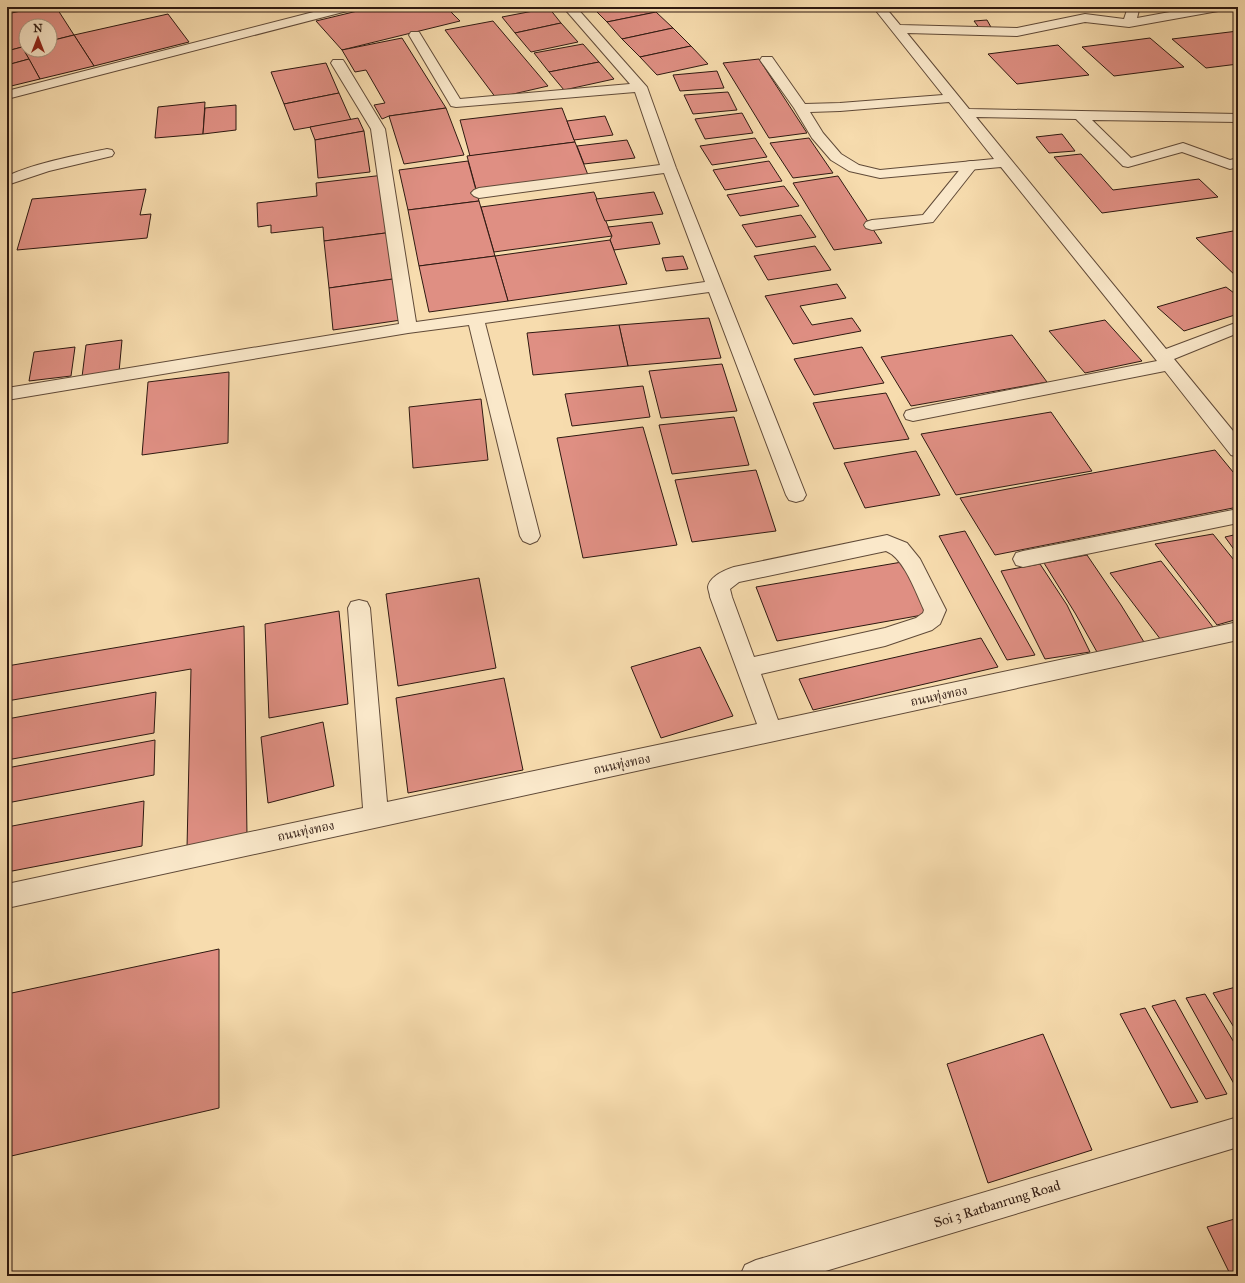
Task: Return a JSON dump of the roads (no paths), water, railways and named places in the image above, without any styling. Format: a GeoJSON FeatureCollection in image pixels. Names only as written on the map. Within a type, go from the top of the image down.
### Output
{"type":"FeatureCollection","features":[{"type":"Feature","properties":{"kind":"street"},"geometry":{"type":"LineString","coordinates":[[7,95],[347,7]]}},
{"type":"Feature","properties":{"kind":"street"},"geometry":{"type":"LineString","coordinates":[[569,7],[640,87],[669,168],[796,494]]}},
{"type":"Feature","properties":{"kind":"street"},"geometry":{"type":"LineString","coordinates":[[879,7],[1238,450]]}},
{"type":"Feature","properties":{"kind":"street"},"geometry":{"type":"LineString","coordinates":[[897,29],[1017,32],[1085,18],[1129,23],[1218,7]]}},
{"type":"Feature","properties":{"kind":"street"},"geometry":{"type":"LineString","coordinates":[[1129,23],[1133,10]]}},
{"type":"Feature","properties":{"kind":"street"},"geometry":{"type":"LineString","coordinates":[[415,36],[456,103],[640,87]]}},
{"type":"Feature","properties":{"kind":"street"},"geometry":{"type":"LineString","coordinates":[[767,60],[801,108],[817,135],[836,157],[854,168],[880,174],[1005,162]]}},
{"type":"Feature","properties":{"kind":"street"},"geometry":{"type":"LineString","coordinates":[[338,63],[378,129],[408,328]]}},
{"type":"Feature","properties":{"kind":"street"},"geometry":{"type":"LineString","coordinates":[[801,108],[840,107],[952,98]]}},
{"type":"Feature","properties":{"kind":"street"},"geometry":{"type":"LineString","coordinates":[[965,113],[1238,118]]}},
{"type":"Feature","properties":{"kind":"street"},"geometry":{"type":"LineString","coordinates":[[1080,115],[1128,163],[1183,147],[1230,165],[1238,162]]}},
{"type":"Feature","properties":{"kind":"street"},"geometry":{"type":"LineString","coordinates":[[7,181],[19,175],[42,168],[107,154]]}},
{"type":"Feature","properties":{"kind":"street"},"geometry":{"type":"LineString","coordinates":[[872,225],[928,219],[971,165]]}},
{"type":"Feature","properties":{"kind":"street"},"geometry":{"type":"LineString","coordinates":[[479,193],[669,168]]}},
{"type":"Feature","properties":{"kind":"street"},"geometry":{"type":"LineString","coordinates":[[7,394],[408,328],[716,286]]}},
{"type":"Feature","properties":{"kind":"street"},"geometry":{"type":"LineString","coordinates":[[476,319],[530,536]]}},
{"type":"Feature","properties":{"kind":"street"},"geometry":{"type":"LineString","coordinates":[[913,415],[1165,361],[1238,327]]}},
{"type":"Feature","properties":{"kind":"street"},"geometry":{"type":"LineString","coordinates":[[1023,559],[1238,516]]}},
{"type":"Feature","properties":{"kind":"street"},"geometry":{"type":"LineString","coordinates":[[747,668],[885,637],[924,624],[932,618],[935,610],[913,565],[900,548],[887,543],[734,575],[726,579],[719,587],[721,597],[747,668],[771,732]]}},
{"type":"Feature","properties":{"kind":"street"},"geometry":{"type":"LineString","coordinates":[[359,608],[376,816]]}},
{"type":"Feature","properties":{"kind":"street","name":"ถนนทุ่งทอง"},"geometry":{"type":"LineString","coordinates":[[7,896],[1238,631]]}},
{"type":"Feature","properties":{"kind":"street","name":"Soi 3 Ratbanrung Road"},"geometry":{"type":"LineString","coordinates":[[756,1276],[1238,1132]]}}]}
